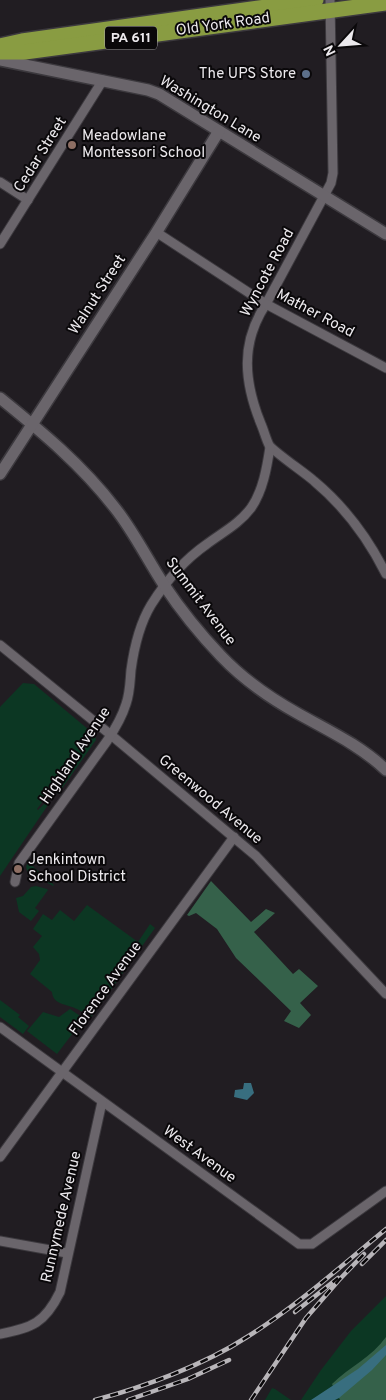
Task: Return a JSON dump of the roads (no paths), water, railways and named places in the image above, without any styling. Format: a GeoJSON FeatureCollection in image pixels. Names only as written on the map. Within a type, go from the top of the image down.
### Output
{"type":"FeatureCollection","features":[{"type":"Feature","properties":{"kind":"highway","name":"Old York Road"},"geometry":{"type":"LineString","coordinates":[[0,46],[31,39],[316,0]]}},
{"type":"Feature","properties":{"kind":"highway","name":"Old York Road"},"geometry":{"type":"LineString","coordinates":[[0,52],[33,51],[331,5],[386,2]]}},
{"type":"Feature","properties":{"kind":"street","name":"Wyncote Road"},"geometry":{"type":"LineString","coordinates":[[270,447],[248,385],[248,346],[259,314],[331,182],[333,173],[331,5]]}},
{"type":"Feature","properties":{"kind":"street","name":"Washington Lane"},"geometry":{"type":"LineString","coordinates":[[0,60],[104,80],[159,94],[386,234]]}},
{"type":"Feature","properties":{"kind":"street","name":"Cedar Street"},"geometry":{"type":"LineString","coordinates":[[0,244],[104,80]]}},
{"type":"Feature","properties":{"kind":"street","name":"Walnut Street"},"geometry":{"type":"LineString","coordinates":[[0,474],[219,132]]}},
{"type":"Feature","properties":{"kind":"street"},"geometry":{"type":"LineString","coordinates":[[0,182],[28,200]]}},
{"type":"Feature","properties":{"kind":"street","name":"Mather Road"},"geometry":{"type":"LineString","coordinates":[[156,232],[266,304],[386,368]]}},
{"type":"Feature","properties":{"kind":"street","name":"Summit Avenue"},"geometry":{"type":"LineString","coordinates":[[0,398],[77,463],[116,508],[134,534],[164,585],[215,649],[248,681],[294,712],[341,737],[375,759],[386,770]]}},
{"type":"Feature","properties":{"kind":"street"},"geometry":{"type":"LineString","coordinates":[[270,447],[338,502],[359,528],[386,574]]}},
{"type":"Feature","properties":{"kind":"street","name":"Highland Avenue"},"geometry":{"type":"LineString","coordinates":[[15,882],[19,863],[111,735],[127,703],[132,664],[140,627],[150,607],[164,585],[188,559],[234,526],[251,508],[260,492],[270,447]]}},
{"type":"Feature","properties":{"kind":"street","name":"Greenwood Avenue"},"geometry":{"type":"LineString","coordinates":[[0,645],[260,860],[386,994]]}},
{"type":"Feature","properties":{"kind":"street","name":"Florence Avenue"},"geometry":{"type":"LineString","coordinates":[[0,1157],[234,837]]}},
{"type":"Feature","properties":{"kind":"street","name":"West Avenue"},"geometry":{"type":"LineString","coordinates":[[0,1027],[299,1244],[312,1244],[386,1191]]}},
{"type":"Feature","properties":{"kind":"street","name":"Runnymede Avenue"},"geometry":{"type":"LineString","coordinates":[[0,1334],[34,1326],[45,1316],[60,1292],[67,1253],[102,1102]]}},
{"type":"Feature","properties":{"kind":"street"},"geometry":{"type":"LineString","coordinates":[[0,1240],[67,1253]]}},
{"type":"Feature","properties":{"kind":"water"},"geometry":{"type":"Polygon","coordinates":[[[244,1083],[251,1083],[254,1093],[247,1100],[234,1097],[235,1090],[243,1089],[244,1083]]]}},
{"type":"Feature","properties":{"kind":"water"},"geometry":{"type":"Polygon","coordinates":[[[386,1345],[386,1355],[372,1370],[339,1398],[335,1400],[311,1400],[358,1369],[386,1345]]]}},
{"type":"Feature","properties":{"kind":"railway"},"geometry":{"type":"LineString","coordinates":[[95,1400],[133,1389],[173,1374],[230,1347],[301,1299],[386,1229]]}},
{"type":"Feature","properties":{"kind":"railway"},"geometry":{"type":"LineString","coordinates":[[362,1264],[386,1240]]}},
{"type":"Feature","properties":{"kind":"railway"},"geometry":{"type":"LineString","coordinates":[[251,1400],[306,1318],[364,1254]]}},
{"type":"Feature","properties":{"kind":"railway"},"geometry":{"type":"LineString","coordinates":[[295,1312],[338,1278]]}},
{"type":"Feature","properties":{"kind":"railway"},"geometry":{"type":"LineString","coordinates":[[128,1400],[188,1379],[229,1360]]}},
{"type":"Feature","properties":{"kind":"place","name":"The UPS Store"},"geometry":{"type":"Point","coordinates":[306,74]}},
{"type":"Feature","properties":{"kind":"place","name":"Meadowlane Montessori School"},"geometry":{"type":"Point","coordinates":[72,145]}},
{"type":"Feature","properties":{"kind":"place","name":"Jenkintown School District"},"geometry":{"type":"Point","coordinates":[18,869]}}]}
